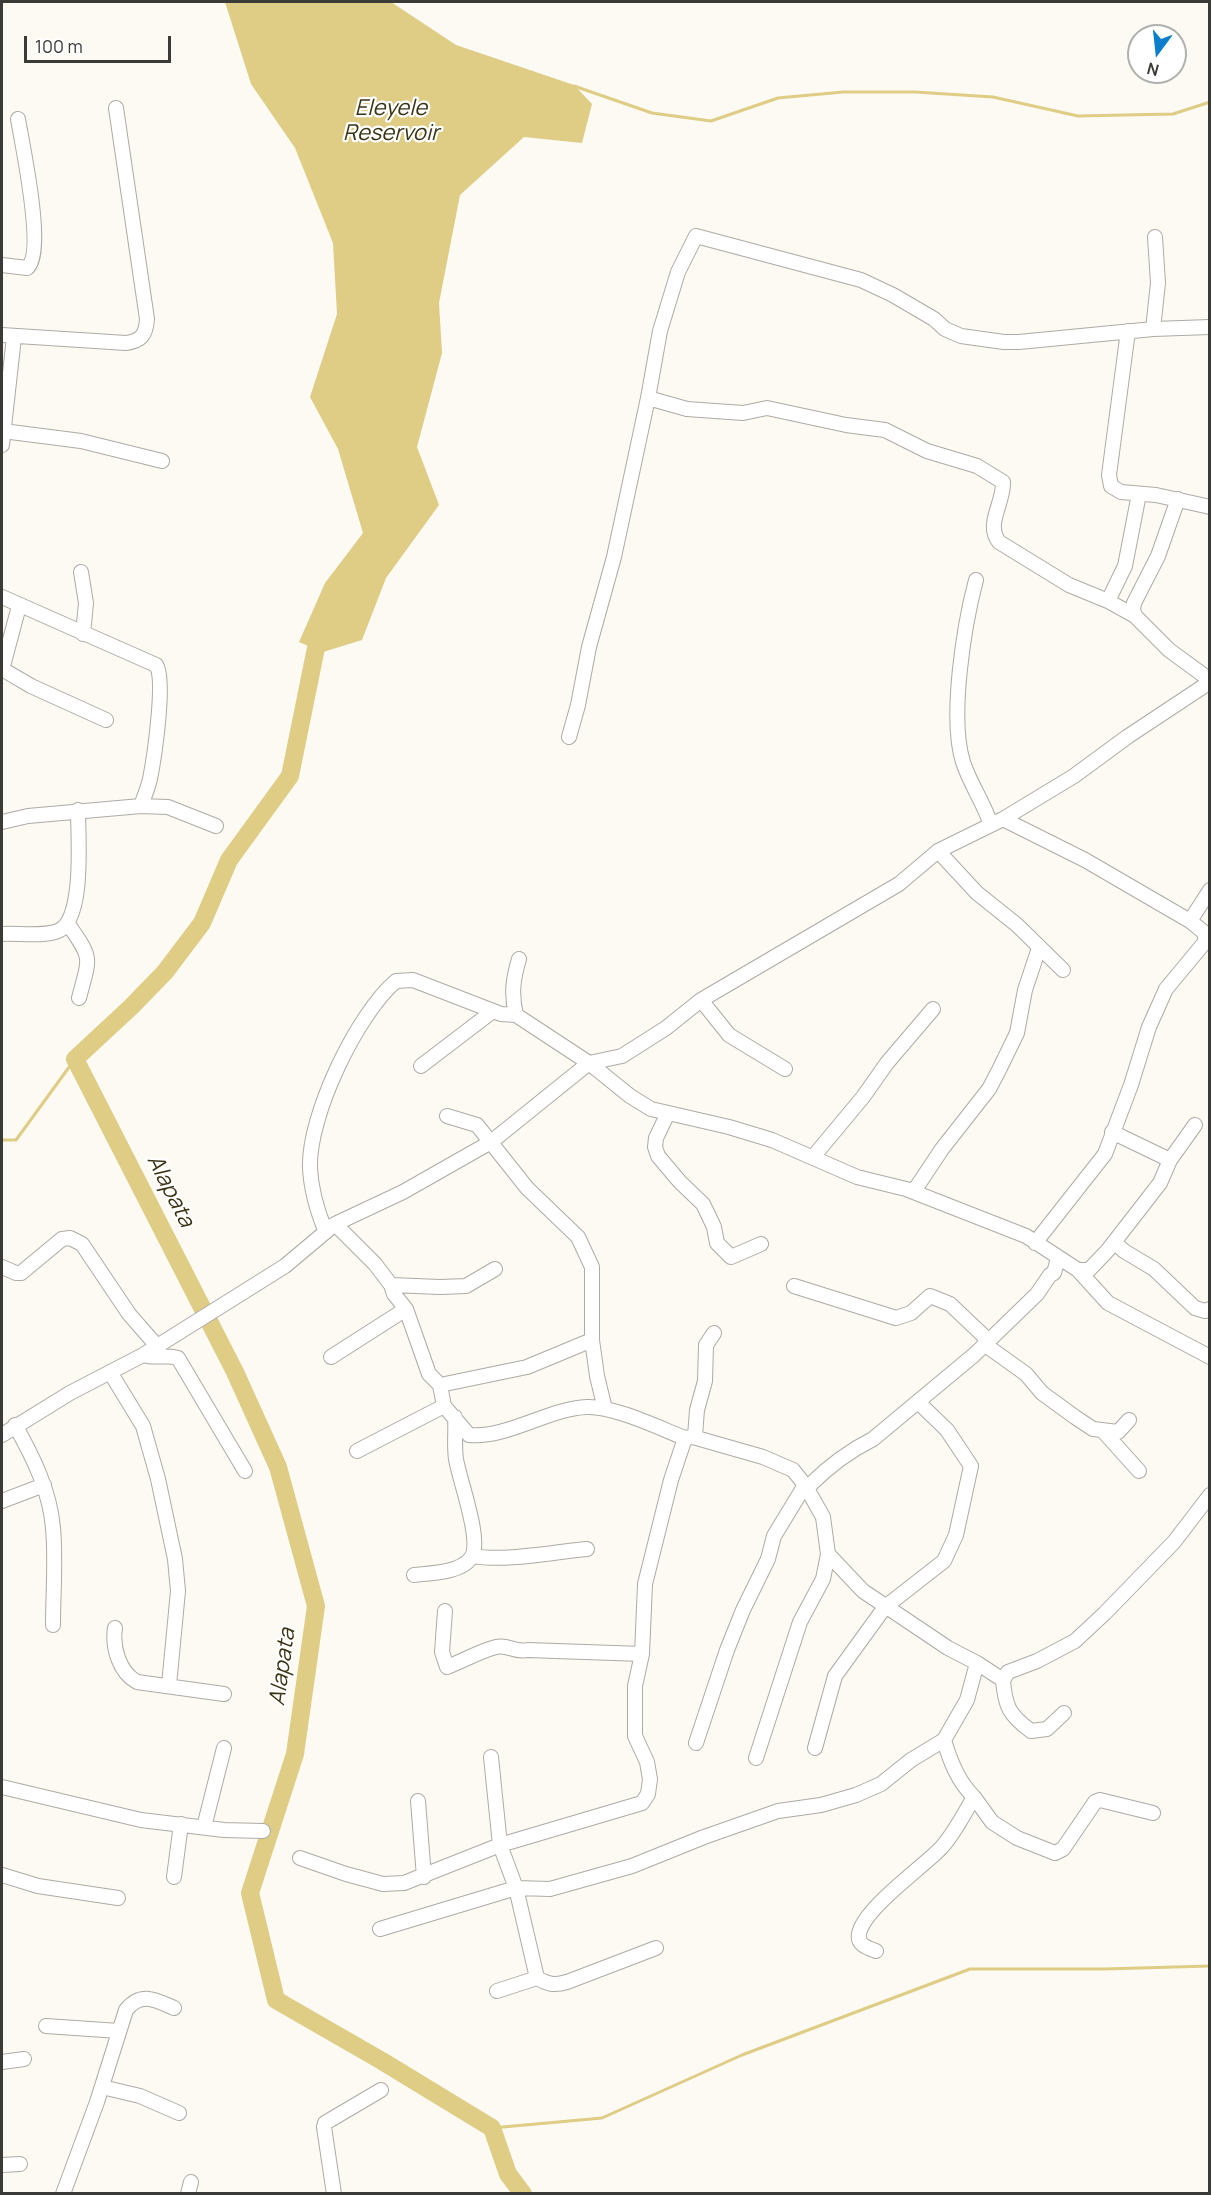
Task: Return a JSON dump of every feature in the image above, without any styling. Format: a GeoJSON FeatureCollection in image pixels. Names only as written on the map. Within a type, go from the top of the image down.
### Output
{"type":"FeatureCollection","features":[{"type":"Feature","properties":{"kind":"street"},"geometry":{"type":"LineString","coordinates":[[116,108],[138,251],[147,330],[143,337],[126,343],[8,336],[2,438],[81,441],[162,461]]}},
{"type":"Feature","properties":{"kind":"street"},"geometry":{"type":"LineString","coordinates":[[2,265],[27,268],[32,263],[33,206],[18,119]]}},
{"type":"Feature","properties":{"kind":"street"},"geometry":{"type":"LineString","coordinates":[[568,737],[578,705],[589,647],[614,557],[660,331],[678,272],[696,236],[861,280],[893,295],[934,319],[945,329],[961,336],[1019,342],[1153,329],[1209,327]]}},
{"type":"Feature","properties":{"kind":"street"},"geometry":{"type":"LineString","coordinates":[[1153,329],[1158,283],[1155,237]]}},
{"type":"Feature","properties":{"kind":"street"},"geometry":{"type":"LineString","coordinates":[[1128,331],[1109,482],[1116,490],[1178,499],[1209,507]]}},
{"type":"Feature","properties":{"kind":"street"},"geometry":{"type":"LineString","coordinates":[[648,398],[697,410],[743,413],[767,408],[846,425],[885,430],[927,451],[977,466],[1003,482],[1003,493],[994,520],[993,535],[999,542],[1069,585],[1108,601],[1135,616],[1169,650],[1209,681],[1074,776],[997,822],[938,851],[899,884],[701,1000],[666,1028],[622,1056],[589,1062],[491,1142],[403,1192],[325,1230],[314,1199],[309,1166],[316,1125],[342,1057],[364,1019],[396,981],[413,980],[501,1014],[516,1015],[589,1062],[630,1096],[651,1109],[750,1133],[813,1157],[856,1177],[914,1191],[942,1149],[989,1089],[1017,1034],[1025,990],[1039,948]]}},
{"type":"Feature","properties":{"kind":"street"},"geometry":{"type":"LineString","coordinates":[[1108,601],[1125,566],[1139,494]]}},
{"type":"Feature","properties":{"kind":"street"},"geometry":{"type":"LineString","coordinates":[[1135,616],[1134,603],[1158,556],[1178,499]]}},
{"type":"Feature","properties":{"kind":"street"},"geometry":{"type":"LineString","coordinates":[[81,572],[86,603],[83,634]]}},
{"type":"Feature","properties":{"kind":"street"},"geometry":{"type":"LineString","coordinates":[[976,580],[967,612],[959,697],[958,742],[963,763],[985,806],[997,822],[1085,860],[1190,921],[1207,934],[1205,942],[1166,989],[1149,1027],[1106,1154],[1035,1243]]}},
{"type":"Feature","properties":{"kind":"street"},"geometry":{"type":"LineString","coordinates":[[2,597],[146,660],[160,670],[153,766],[141,806]]}},
{"type":"Feature","properties":{"kind":"street"},"geometry":{"type":"LineString","coordinates":[[19,606],[2,670],[31,686],[106,720]]}},
{"type":"Feature","properties":{"kind":"street"},"geometry":{"type":"LineString","coordinates":[[2,822],[27,816],[78,810],[141,806],[168,807],[216,825]]}},
{"type":"Feature","properties":{"kind":"street"},"geometry":{"type":"LineString","coordinates":[[2,934],[46,933],[59,931],[68,924],[74,911],[77,894],[78,810]]}},
{"type":"Feature","properties":{"kind":"street"},"geometry":{"type":"LineString","coordinates":[[938,851],[977,893],[1017,925],[1063,970]]}},
{"type":"Feature","properties":{"kind":"street"},"geometry":{"type":"LineString","coordinates":[[1190,921],[1209,890]]}},
{"type":"Feature","properties":{"kind":"street"},"geometry":{"type":"LineString","coordinates":[[68,924],[88,956],[79,998]]}},
{"type":"Feature","properties":{"kind":"street"},"geometry":{"type":"LineString","coordinates":[[516,1015],[512,981],[519,959]]}},
{"type":"Feature","properties":{"kind":"street"},"geometry":{"type":"LineString","coordinates":[[701,1000],[729,1035],[785,1069]]}},
{"type":"Feature","properties":{"kind":"street"},"geometry":{"type":"LineString","coordinates":[[813,1157],[933,1009]]}},
{"type":"Feature","properties":{"kind":"street"},"geometry":{"type":"LineString","coordinates":[[422,1066],[493,1011]]}},
{"type":"Feature","properties":{"kind":"street"},"geometry":{"type":"LineString","coordinates":[[668,1113],[656,1138],[655,1147],[658,1156],[703,1204],[714,1227],[717,1243],[731,1257],[761,1245]]}},
{"type":"Feature","properties":{"kind":"street"},"geometry":{"type":"LineString","coordinates":[[447,1116],[477,1125],[527,1188],[579,1238],[592,1267],[592,1340],[605,1409]]}},
{"type":"Feature","properties":{"kind":"street"},"geometry":{"type":"LineString","coordinates":[[1078,1270],[1089,1270],[1114,1242],[1160,1183],[1170,1160],[1195,1125]]}},
{"type":"Feature","properties":{"kind":"street"},"geometry":{"type":"LineString","coordinates":[[1112,1132],[1170,1160]]}},
{"type":"Feature","properties":{"kind":"street"},"geometry":{"type":"LineString","coordinates":[[896,1185],[1026,1236],[1078,1270],[1108,1303],[1209,1357]]}},
{"type":"Feature","properties":{"kind":"street"},"geometry":{"type":"LineString","coordinates":[[335,1224],[375,1264],[391,1285],[394,1294],[406,1309],[429,1374],[440,1385],[444,1406],[470,1435],[477,1436],[587,1407],[605,1409],[689,1437],[779,1463],[794,1470],[823,1517],[828,1554],[822,1579],[800,1622],[756,1758]]}},
{"type":"Feature","properties":{"kind":"street"},"geometry":{"type":"LineString","coordinates":[[2,1435],[70,1393],[157,1346],[285,1266],[335,1224]]}},
{"type":"Feature","properties":{"kind":"street"},"geometry":{"type":"LineString","coordinates":[[2,1267],[21,1273],[62,1239],[75,1240],[82,1244],[129,1314],[157,1346]]}},
{"type":"Feature","properties":{"kind":"street"},"geometry":{"type":"LineString","coordinates":[[1114,1242],[1124,1251],[1154,1269],[1195,1308],[1205,1311],[1209,1309]]}},
{"type":"Feature","properties":{"kind":"street"},"geometry":{"type":"LineString","coordinates":[[805,1485],[810,1485],[829,1466],[873,1439],[974,1355],[1037,1294],[1050,1275],[1054,1273],[1058,1258]]}},
{"type":"Feature","properties":{"kind":"street"},"geometry":{"type":"LineString","coordinates":[[391,1285],[466,1286],[495,1269]]}},
{"type":"Feature","properties":{"kind":"street"},"geometry":{"type":"LineString","coordinates":[[794,1286],[896,1318],[911,1313],[930,1296],[950,1304],[986,1342],[1026,1374],[1042,1393],[1093,1429],[1118,1432],[1129,1420]]}},
{"type":"Feature","properties":{"kind":"street"},"geometry":{"type":"LineString","coordinates":[[331,1358],[406,1309]]}},
{"type":"Feature","properties":{"kind":"street"},"geometry":{"type":"LineString","coordinates":[[689,1437],[695,1436],[697,1410],[705,1381],[706,1345],[714,1333]]}},
{"type":"Feature","properties":{"kind":"street"},"geometry":{"type":"LineString","coordinates":[[440,1385],[527,1367],[592,1340]]}},
{"type":"Feature","properties":{"kind":"street"},"geometry":{"type":"LineString","coordinates":[[143,1354],[153,1358],[172,1356],[178,1358],[245,1471]]}},
{"type":"Feature","properties":{"kind":"street"},"geometry":{"type":"LineString","coordinates":[[110,1372],[143,1426],[158,1479],[175,1559],[178,1591],[169,1686]]}},
{"type":"Feature","properties":{"kind":"street"},"geometry":{"type":"LineString","coordinates":[[816,1748],[835,1676],[885,1607],[944,1561],[956,1535],[971,1466],[947,1430],[918,1402]]}},
{"type":"Feature","properties":{"kind":"street"},"geometry":{"type":"LineString","coordinates":[[357,1450],[444,1406]]}},
{"type":"Feature","properties":{"kind":"street"},"geometry":{"type":"LineString","coordinates":[[456,1417],[456,1458],[468,1502],[474,1542],[473,1556]]}},
{"type":"Feature","properties":{"kind":"street"},"geometry":{"type":"LineString","coordinates":[[15,1425],[33,1456],[44,1485],[53,1527],[53,1625]]}},
{"type":"Feature","properties":{"kind":"street"},"geometry":{"type":"LineString","coordinates":[[1103,1431],[1139,1472]]}},
{"type":"Feature","properties":{"kind":"street"},"geometry":{"type":"LineString","coordinates":[[300,1858],[383,1884],[404,1883],[500,1845],[642,1803],[648,1794],[650,1779],[647,1762],[635,1736],[635,1686],[642,1654],[645,1584],[671,1480],[689,1437]]}},
{"type":"Feature","properties":{"kind":"street"},"geometry":{"type":"LineString","coordinates":[[2,1502],[44,1485]]}},
{"type":"Feature","properties":{"kind":"street"},"geometry":{"type":"LineString","coordinates":[[696,1743],[727,1650],[743,1610],[768,1559],[774,1536],[805,1485]]}},
{"type":"Feature","properties":{"kind":"street"},"geometry":{"type":"LineString","coordinates":[[1064,1713],[1047,1729],[1031,1731],[1021,1724],[1005,1703],[1002,1680],[1008,1672],[1038,1661],[1075,1641],[1106,1613],[1174,1542],[1209,1495]]}},
{"type":"Feature","properties":{"kind":"street"},"geometry":{"type":"LineString","coordinates":[[414,1575],[460,1566],[473,1556],[513,1556],[587,1549]]}},
{"type":"Feature","properties":{"kind":"street"},"geometry":{"type":"LineString","coordinates":[[828,1554],[863,1591],[885,1607],[1002,1680]]}},
{"type":"Feature","properties":{"kind":"street"},"geometry":{"type":"LineString","coordinates":[[445,1611],[442,1652],[447,1667],[497,1647],[506,1647],[519,1652],[528,1650],[642,1654]]}},
{"type":"Feature","properties":{"kind":"street"},"geometry":{"type":"LineString","coordinates":[[115,1628],[113,1641],[115,1650],[129,1678],[137,1682],[225,1694]]}},
{"type":"Feature","properties":{"kind":"street"},"geometry":{"type":"LineString","coordinates":[[380,1929],[516,1888],[550,1888],[632,1866],[778,1811],[821,1805],[856,1796],[881,1784],[911,1760],[944,1740],[967,1700],[977,1663]]}},
{"type":"Feature","properties":{"kind":"street"},"geometry":{"type":"LineString","coordinates":[[944,1740],[951,1764],[966,1790],[992,1822],[1017,1838],[1055,1853],[1063,1849],[1095,1802],[1100,1800],[1153,1814]]}},
{"type":"Feature","properties":{"kind":"street"},"geometry":{"type":"LineString","coordinates":[[204,1827],[224,1748]]}},
{"type":"Feature","properties":{"kind":"street"},"geometry":{"type":"LineString","coordinates":[[491,1757],[500,1845],[516,1888],[537,1977],[556,1986],[656,1948]]}},
{"type":"Feature","properties":{"kind":"street"},"geometry":{"type":"LineString","coordinates":[[2,1787],[106,1814],[141,1820],[262,1832]]}},
{"type":"Feature","properties":{"kind":"street"},"geometry":{"type":"LineString","coordinates":[[876,1951],[863,1946],[860,1942],[859,1934],[862,1927],[892,1892],[943,1846],[974,1797]]}},
{"type":"Feature","properties":{"kind":"street"},"geometry":{"type":"LineString","coordinates":[[418,1801],[424,1877]]}},
{"type":"Feature","properties":{"kind":"street"},"geometry":{"type":"LineString","coordinates":[[174,1877],[181,1824]]}},
{"type":"Feature","properties":{"kind":"street"},"geometry":{"type":"LineString","coordinates":[[2,1875],[38,1886],[118,1898]]}},
{"type":"Feature","properties":{"kind":"street"},"geometry":{"type":"LineString","coordinates":[[497,1991],[537,1977]]}},
{"type":"Feature","properties":{"kind":"street"},"geometry":{"type":"LineString","coordinates":[[63,2193],[102,2087],[126,2010],[135,2001],[156,1999],[174,2008]]}},
{"type":"Feature","properties":{"kind":"street"},"geometry":{"type":"LineString","coordinates":[[46,2026],[119,2031]]}},
{"type":"Feature","properties":{"kind":"street"},"geometry":{"type":"LineString","coordinates":[[2,2062],[24,2060]]}},
{"type":"Feature","properties":{"kind":"street"},"geometry":{"type":"LineString","coordinates":[[102,2087],[140,2096],[179,2113]]}},
{"type":"Feature","properties":{"kind":"street"},"geometry":{"type":"LineString","coordinates":[[334,2193],[325,2123],[381,2090]]}},
{"type":"Feature","properties":{"kind":"street"},"geometry":{"type":"LineString","coordinates":[[2,2165],[20,2164]]}},
{"type":"Feature","properties":{"kind":"water","name":"Eleyele Reservoir"},"geometry":{"type":"Polygon","coordinates":[[[225,2],[391,2],[456,45],[574,85],[592,104],[582,143],[524,137],[460,195],[439,303],[442,353],[417,447],[439,505],[386,578],[362,640],[323,652],[299,642],[325,583],[363,533],[338,449],[310,397],[337,314],[333,243],[295,148],[251,84],[225,2]]]}},
{"type":"Feature","properties":{"kind":"waterway"},"geometry":{"type":"LineString","coordinates":[[574,86],[652,113],[711,121],[778,98],[843,92],[915,92],[993,97],[1078,116],[1173,114],[1210,102]]}},
{"type":"Feature","properties":{"kind":"waterway","name":"Alapata"},"geometry":{"type":"LineString","coordinates":[[326,628],[317,643],[290,776],[229,860],[202,923],[165,972],[75,1059],[235,1372],[278,1467],[316,1606],[295,1754],[250,1893],[276,2000],[492,2128],[508,2174],[523,2194]]}},
{"type":"Feature","properties":{"kind":"waterway"},"geometry":{"type":"LineString","coordinates":[[2,1140],[16,1140],[75,1059]]}},
{"type":"Feature","properties":{"kind":"waterway"},"geometry":{"type":"LineString","coordinates":[[492,2128],[602,2118],[742,2055],[970,1969],[1210,1966]]}}]}
